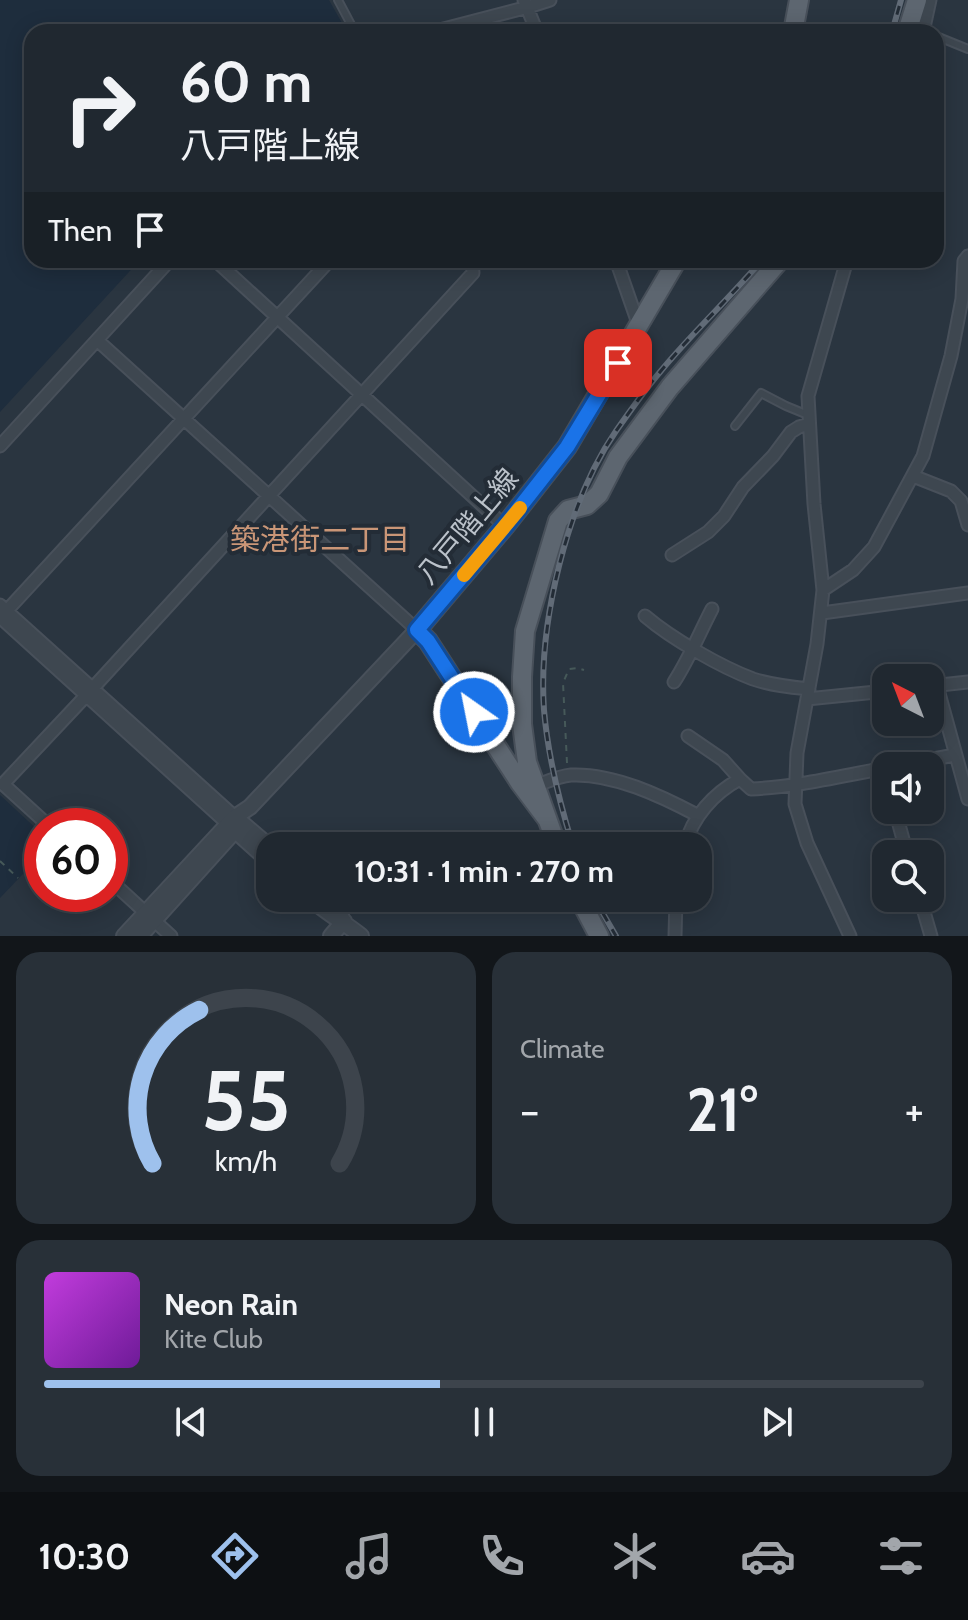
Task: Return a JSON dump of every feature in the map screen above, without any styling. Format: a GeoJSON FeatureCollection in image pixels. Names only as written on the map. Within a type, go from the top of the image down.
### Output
{"type":"FeatureCollection","features":[{"type":"Feature","properties":{"kind":"main road"},"geometry":{"type":"LineString","coordinates":[[794,24],[799,0]]}},
{"type":"Feature","properties":{"kind":"main road"},"geometry":{"type":"LineString","coordinates":[[910,24],[917,0]]}},
{"type":"Feature","properties":{"kind":"main road","name":"八戸階上線"},"geometry":{"type":"LineString","coordinates":[[417,630],[567,447],[672,268]]}},
{"type":"Feature","properties":{"kind":"main road"},"geometry":{"type":"LineString","coordinates":[[552,832],[527,762],[522,724],[522,677],[525,631],[558,521],[563,513],[587,505],[599,494],[618,457],[670,387],[773,268]]}},
{"type":"Feature","properties":{"kind":"main road"},"geometry":{"type":"LineString","coordinates":[[417,630],[428,641],[520,783],[547,819]]}},
{"type":"Feature","properties":{"kind":"main road"},"geometry":{"type":"LineString","coordinates":[[586,912],[599,936]]}},
{"type":"Feature","properties":{"kind":"street"},"geometry":{"type":"LineString","coordinates":[[459,24],[550,0]]}},
{"type":"Feature","properties":{"kind":"street"},"geometry":{"type":"LineString","coordinates":[[926,24],[930,0]]}},
{"type":"Feature","properties":{"kind":"street"},"geometry":{"type":"LineString","coordinates":[[526,4],[534,24]]}},
{"type":"Feature","properties":{"kind":"street"},"geometry":{"type":"LineString","coordinates":[[823,590],[853,570],[874,547],[923,456],[951,356],[962,299],[964,261],[968,256]]}},
{"type":"Feature","properties":{"kind":"street"},"geometry":{"type":"LineString","coordinates":[[0,446],[163,268]]}},
{"type":"Feature","properties":{"kind":"street"},"geometry":{"type":"LineString","coordinates":[[224,268],[505,526]]}},
{"type":"Feature","properties":{"kind":"street"},"geometry":{"type":"LineString","coordinates":[[256,846],[235,823],[2,612],[323,268]]}},
{"type":"Feature","properties":{"kind":"street"},"geometry":{"type":"LineString","coordinates":[[29,808],[3,784],[473,273],[473,268]]}},
{"type":"Feature","properties":{"kind":"street"},"geometry":{"type":"LineString","coordinates":[[619,268],[639,326]]}},
{"type":"Feature","properties":{"kind":"street"},"geometry":{"type":"LineString","coordinates":[[845,268],[808,396],[823,590],[822,613],[797,753],[795,804],[807,843],[850,936]]}},
{"type":"Feature","properties":{"kind":"street"},"geometry":{"type":"LineString","coordinates":[[97,340],[417,630],[150,916],[124,936]]}},
{"type":"Feature","properties":{"kind":"street"},"geometry":{"type":"LineString","coordinates":[[672,555],[708,532],[791,432],[808,420]]}},
{"type":"Feature","properties":{"kind":"street"},"geometry":{"type":"LineString","coordinates":[[913,476],[951,491],[961,501],[968,525]]}},
{"type":"Feature","properties":{"kind":"street"},"geometry":{"type":"LineString","coordinates":[[822,613],[968,593]]}},
{"type":"Feature","properties":{"kind":"street"},"geometry":{"type":"LineString","coordinates":[[674,682],[712,609]]}},
{"type":"Feature","properties":{"kind":"street"},"geometry":{"type":"LineString","coordinates":[[645,616],[723,665],[755,679],[808,694],[872,692]]}},
{"type":"Feature","properties":{"kind":"street"},"geometry":{"type":"LineString","coordinates":[[944,685],[968,682]]}},
{"type":"Feature","properties":{"kind":"street"},"geometry":{"type":"LineString","coordinates":[[944,719],[968,799]]}},
{"type":"Feature","properties":{"kind":"street"},"geometry":{"type":"LineString","coordinates":[[688,736],[723,760],[751,789],[795,786],[872,773]]}},
{"type":"Feature","properties":{"kind":"street"},"geometry":{"type":"LineString","coordinates":[[944,757],[955,755]]}},
{"type":"Feature","properties":{"kind":"street"},"geometry":{"type":"LineString","coordinates":[[535,786],[568,776],[613,780],[669,800],[697,815]]}},
{"type":"Feature","properties":{"kind":"street"},"geometry":{"type":"LineString","coordinates":[[690,832],[697,815],[728,785],[740,779]]}},
{"type":"Feature","properties":{"kind":"street"},"geometry":{"type":"LineString","coordinates":[[235,823],[256,837]]}},
{"type":"Feature","properties":{"kind":"street"},"geometry":{"type":"LineString","coordinates":[[128,896],[171,936]]}},
{"type":"Feature","properties":{"kind":"street"},"geometry":{"type":"LineString","coordinates":[[325,912],[352,931]]}},
{"type":"Feature","properties":{"kind":"street"},"geometry":{"type":"LineString","coordinates":[[337,912],[352,931]]}},
{"type":"Feature","properties":{"kind":"street"},"geometry":{"type":"LineString","coordinates":[[675,936],[676,912]]}},
{"type":"Feature","properties":{"kind":"street"},"geometry":{"type":"LineString","coordinates":[[924,912],[931,936]]}},
{"type":"Feature","properties":{"kind":"street"},"geometry":{"type":"LineString","coordinates":[[140,936],[150,916]]}},
{"type":"Feature","properties":{"kind":"street"},"geometry":{"type":"LineString","coordinates":[[331,936],[352,931]]}},
{"type":"Feature","properties":{"kind":"lane"},"geometry":{"type":"LineString","coordinates":[[338,0],[351,24]]}},
{"type":"Feature","properties":{"kind":"lane"},"geometry":{"type":"LineString","coordinates":[[944,39],[968,49]]}},
{"type":"Feature","properties":{"kind":"lane"},"geometry":{"type":"LineString","coordinates":[[735,426],[761,393],[808,420]]}},
{"type":"Feature","properties":{"kind":"path"},"geometry":{"type":"LineString","coordinates":[[568,776],[564,676],[569,669],[584,670]]}},
{"type":"Feature","properties":{"kind":"path"},"geometry":{"type":"LineString","coordinates":[[0,861],[18,878]]}},
{"type":"Feature","properties":{"kind":"water"},"geometry":{"type":"Polygon","coordinates":[[[0,0],[329,0],[342,24],[24,24],[24,268],[133,268],[0,412],[0,0]]]}},
{"type":"Feature","properties":{"kind":"water"},"geometry":{"type":"Polygon","coordinates":[[[0,795],[24,817],[24,873],[0,898],[0,795]]]}},
{"type":"Feature","properties":{"kind":"railway"},"geometry":{"type":"LineString","coordinates":[[894,24],[901,0]]}},
{"type":"Feature","properties":{"kind":"railway"},"geometry":{"type":"LineString","coordinates":[[569,832],[548,745],[543,676],[551,602],[570,528],[583,492],[616,431],[648,386],[755,268]]}},
{"type":"Feature","properties":{"kind":"railway"},"geometry":{"type":"LineString","coordinates":[[602,912],[616,936]]}},
{"type":"Feature","properties":{"kind":"slow traffic"},"geometry":{"type":"LineString","coordinates":[[464,575],[520,508]]}},
{"type":"Feature","properties":{"kind":"district","name":"築港街二丁目"},"geometry":{"type":"Point","coordinates":[320,539]}},
{"type":"Feature","properties":{"kind":"route"},"geometry":{"type":"LineString","coordinates":[[474,712],[428,641],[417,630],[567,447],[618,363]]}}]}
